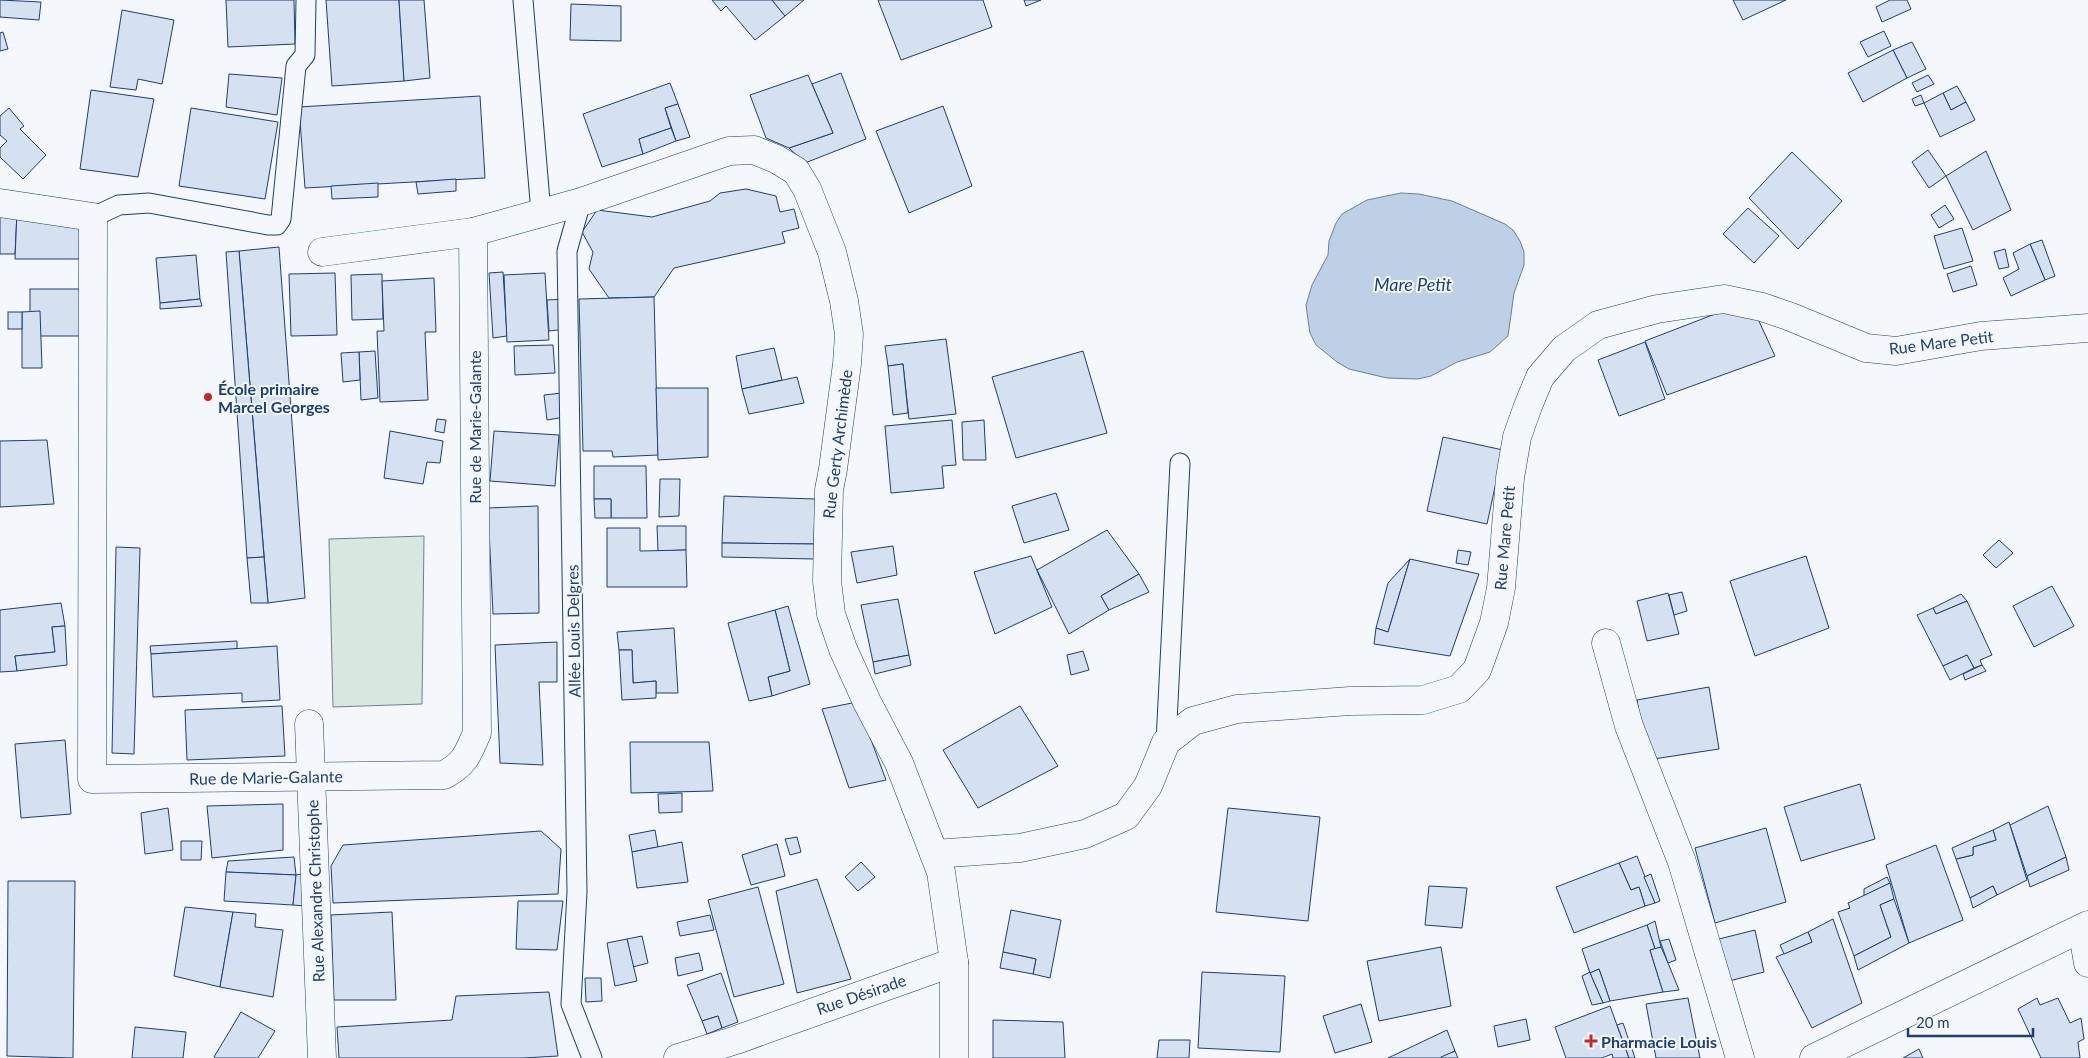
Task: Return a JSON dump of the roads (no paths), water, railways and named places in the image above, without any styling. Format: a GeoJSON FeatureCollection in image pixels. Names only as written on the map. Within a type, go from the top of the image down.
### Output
{"type":"FeatureCollection","features":[{"type":"Feature","properties":{"kind":"street","name":"Rue Gerty Archimède"},"geometry":{"type":"LineString","coordinates":[[322,252],[473,232],[581,202],[729,151],[754,150],[776,159],[796,171],[808,189],[832,252],[844,301],[849,334],[837,440],[829,490],[827,581],[831,614],[843,649],[898,763],[941,872],[954,962]]}},
{"type":"Feature","properties":{"kind":"street"},"geometry":{"type":"LineString","coordinates":[[0,203],[93,217]]}},
{"type":"Feature","properties":{"kind":"street","name":"Rue de Marie-Galante"},"geometry":{"type":"LineString","coordinates":[[93,217],[92,779],[444,775],[459,767],[477,733],[473,232]]}},
{"type":"Feature","properties":{"kind":"street","name":"Rue Mare Petit"},"geometry":{"type":"LineString","coordinates":[[934,854],[1020,848],[1085,834],[1126,816],[1148,786],[1166,742],[1193,721],[1237,709],[1341,702],[1423,700],[1458,689],[1476,670],[1494,623],[1501,588],[1510,478],[1517,438],[1528,406],[1540,377],[1564,349],[1598,325],[1657,309],[1724,299],[1762,307],[1791,317],[1866,348],[1896,351],[1981,336],[2088,328]]}},
{"type":"Feature","properties":{"kind":"street"},"geometry":{"type":"LineString","coordinates":[[1606,643],[1629,726],[1682,862],[1740,1058]]}},
{"type":"Feature","properties":{"kind":"street","name":"Rue Alexandre Christophe"},"geometry":{"type":"LineString","coordinates":[[309,724],[322,1058]]}},
{"type":"Feature","properties":{"kind":"street"},"geometry":{"type":"LineString","coordinates":[[1814,1058],[2085,926],[2088,963]]}},
{"type":"Feature","properties":{"kind":"street"},"geometry":{"type":"LineString","coordinates":[[954,962],[954,1058]]}},
{"type":"Feature","properties":{"kind":"street","name":"Rue Désirade"},"geometry":{"type":"LineString","coordinates":[[678,1058],[736,1040],[954,962]]}},
{"type":"Feature","properties":{"kind":"lane"},"geometry":{"type":"LineString","coordinates":[[93,217],[119,206],[149,203],[268,225],[277,225],[281,219],[296,66],[305,55],[306,0]]}},
{"type":"Feature","properties":{"kind":"lane"},"geometry":{"type":"LineString","coordinates":[[522,0],[541,213]]}},
{"type":"Feature","properties":{"kind":"lane","name":"Allée Louis Delgres"},"geometry":{"type":"LineString","coordinates":[[581,202],[567,251],[577,892],[571,1004],[592,1058]]}},
{"type":"Feature","properties":{"kind":"lane"},"geometry":{"type":"LineString","coordinates":[[1166,742],[1180,463]]}},
{"type":"Feature","properties":{"kind":"water","name":"Mare Petit"},"geometry":{"type":"Polygon","coordinates":[[[1401,193],[1419,194],[1452,201],[1505,224],[1513,230],[1524,252],[1524,265],[1514,293],[1508,336],[1490,352],[1457,362],[1431,376],[1418,379],[1387,378],[1349,369],[1337,362],[1316,345],[1310,333],[1306,305],[1312,285],[1328,255],[1329,241],[1336,223],[1342,214],[1367,200],[1401,193]]]}},
{"type":"Feature","properties":{"kind":"place","name":"École primaire Marcel Georges"},"geometry":{"type":"Point","coordinates":[208,397]}},
{"type":"Feature","properties":{"kind":"place","name":"Pharmacie Louis"},"geometry":{"type":"Point","coordinates":[1591,1041]}}]}
